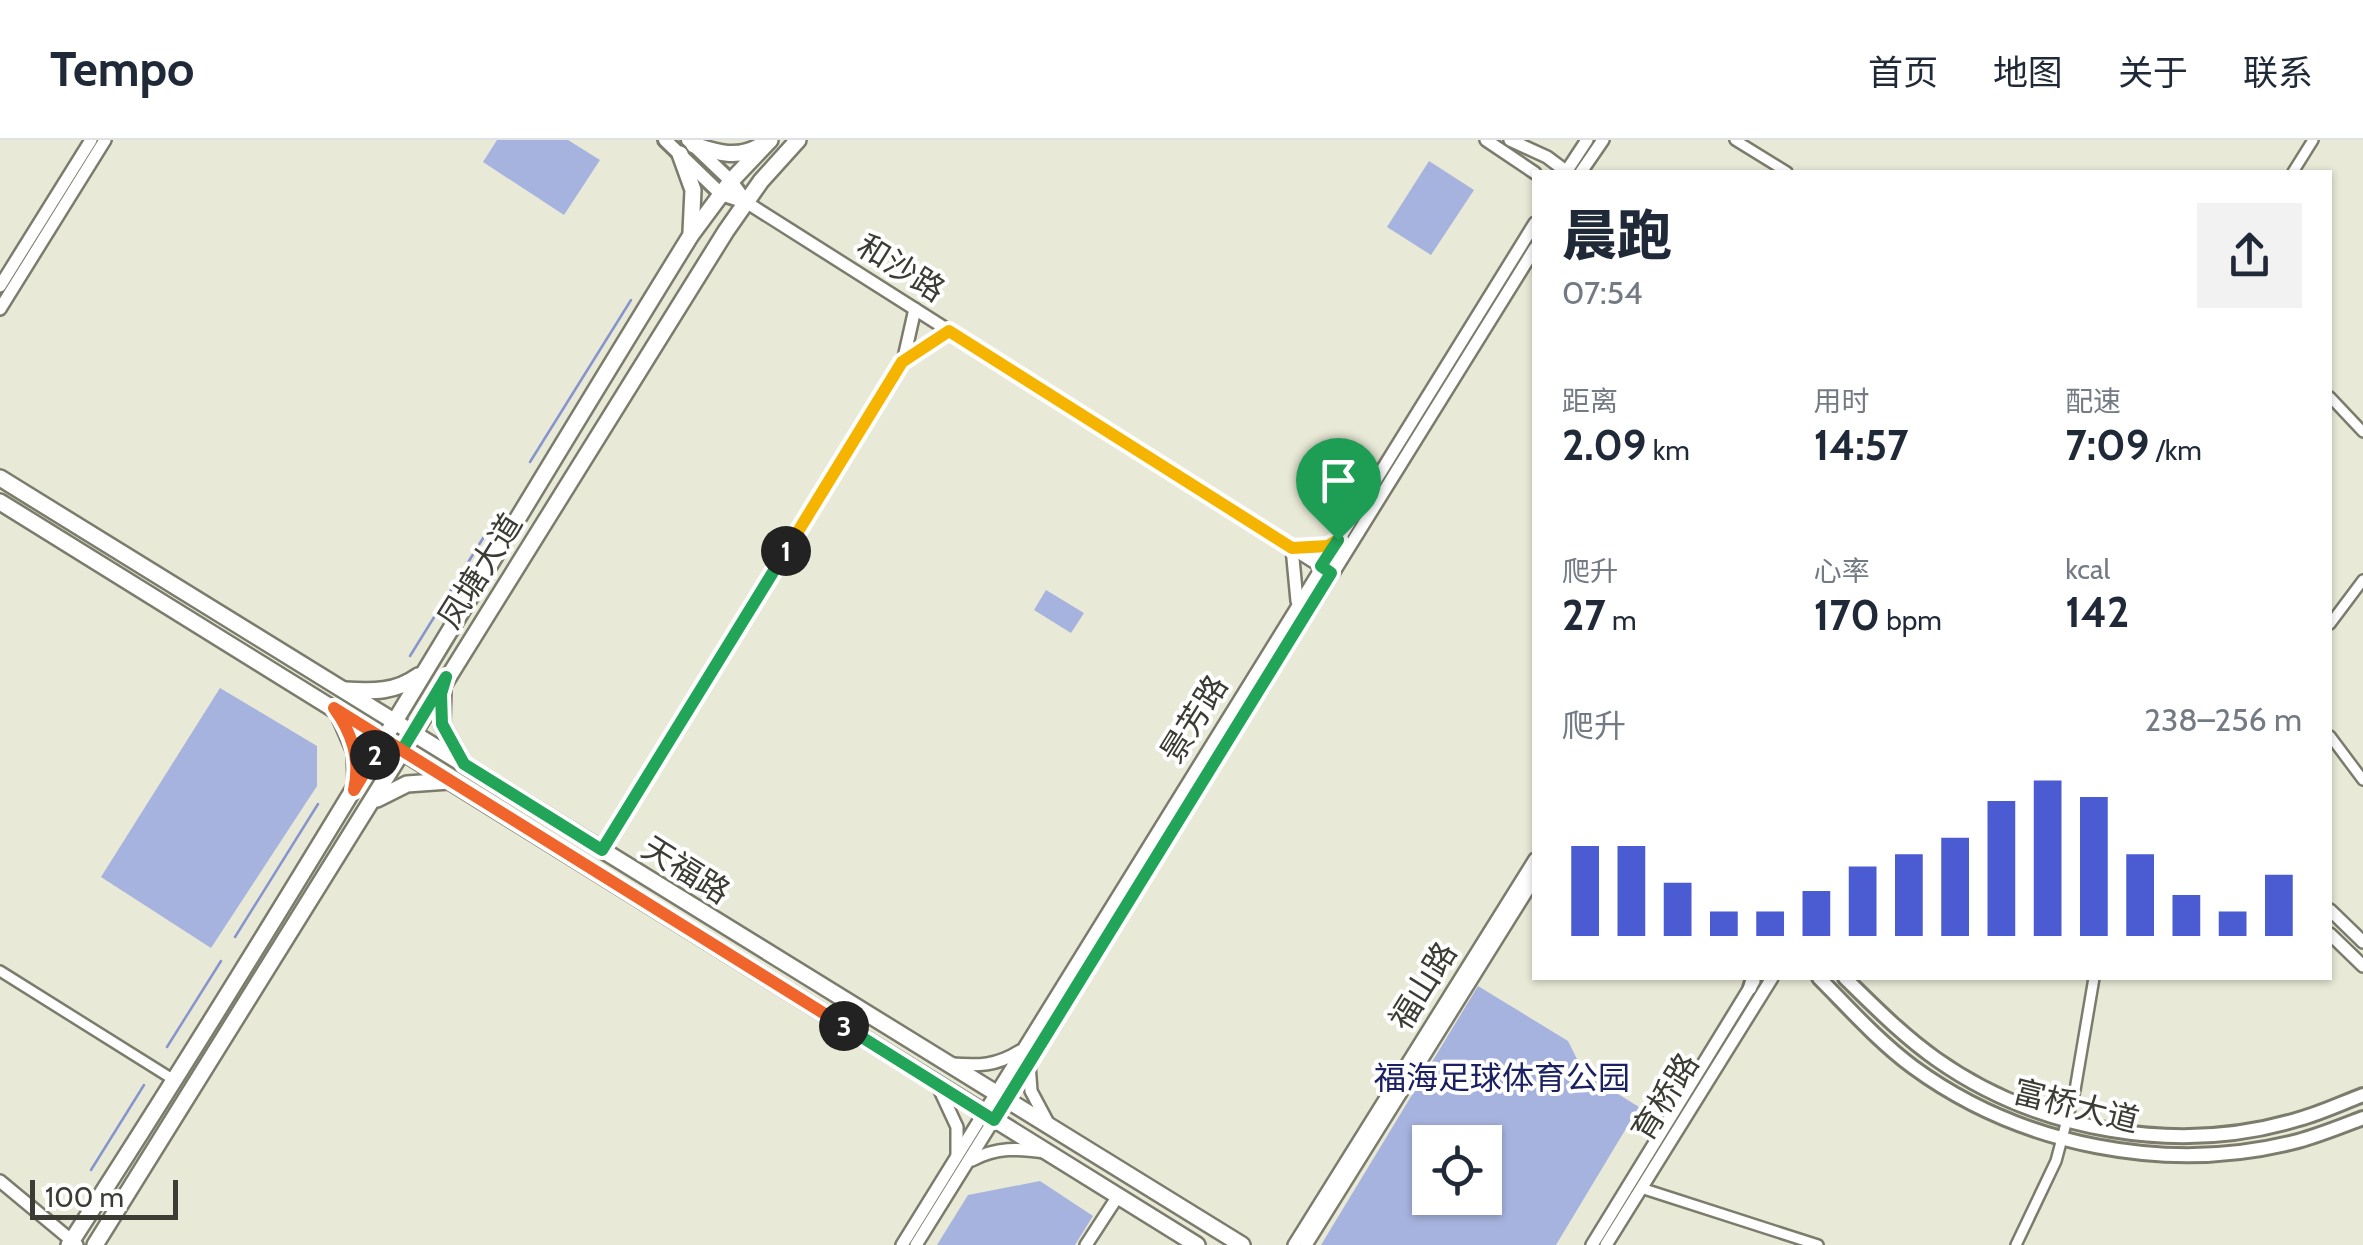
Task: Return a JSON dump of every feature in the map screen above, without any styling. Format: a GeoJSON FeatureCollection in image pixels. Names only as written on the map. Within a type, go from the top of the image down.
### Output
{"type":"FeatureCollection","features":[{"type":"Feature","properties":{"kind":"main road","name":"和沙路"},"geometry":{"type":"LineString","coordinates":[[665,140],[687,146],[746,202]]}},
{"type":"Feature","properties":{"kind":"main road","name":"凤塘大道"},"geometry":{"type":"LineString","coordinates":[[95,1245],[746,202],[798,140]]}},
{"type":"Feature","properties":{"kind":"main road"},"geometry":{"type":"LineString","coordinates":[[691,235],[693,190],[687,146],[739,154],[769,141]]}},
{"type":"Feature","properties":{"kind":"main road","name":"凤塘大道"},"geometry":{"type":"LineString","coordinates":[[73,1244],[691,235],[726,187],[769,141]]}},
{"type":"Feature","properties":{"kind":"main road","name":"天福路"},"geometry":{"type":"LineString","coordinates":[[0,478],[1242,1245]]}},
{"type":"Feature","properties":{"kind":"main road","name":"天福路"},"geometry":{"type":"LineString","coordinates":[[0,502],[1197,1245]]}},
{"type":"Feature","properties":{"kind":"main road"},"geometry":{"type":"LineString","coordinates":[[342,690],[398,688],[418,676],[431,661]]}},
{"type":"Feature","properties":{"kind":"main road"},"geometry":{"type":"LineString","coordinates":[[446,677],[441,694],[442,724],[464,764]]}},
{"type":"Feature","properties":{"kind":"main road"},"geometry":{"type":"LineString","coordinates":[[334,708],[345,724],[355,752],[354,790]]}},
{"type":"Feature","properties":{"kind":"main road"},"geometry":{"type":"LineString","coordinates":[[369,805],[408,784],[452,782]]}},
{"type":"Feature","properties":{"kind":"main road","name":"富桥大道"},"geometry":{"type":"LineString","coordinates":[[1821,980],[1872,1032],[1948,1091],[2000,1118],[2062,1138],[2135,1152],[2191,1154],[2274,1146],[2363,1118]]}},
{"type":"Feature","properties":{"kind":"main road","name":"富桥大道"},"geometry":{"type":"LineString","coordinates":[[1847,980],[1885,1018],[1958,1073],[2007,1098],[2067,1121],[2139,1133],[2194,1136],[2250,1130],[2322,1111],[2363,1094]]}},
{"type":"Feature","properties":{"kind":"main road"},"geometry":{"type":"LineString","coordinates":[[2322,1111],[2328,1131]]}},
{"type":"Feature","properties":{"kind":"street"},"geometry":{"type":"LineString","coordinates":[[0,286],[91,140]]}},
{"type":"Feature","properties":{"kind":"street"},"geometry":{"type":"LineString","coordinates":[[0,309],[105,140]]}},
{"type":"Feature","properties":{"kind":"street"},"geometry":{"type":"LineString","coordinates":[[1486,140],[1532,171]]}},
{"type":"Feature","properties":{"kind":"street"},"geometry":{"type":"LineString","coordinates":[[1510,140],[1564,170]]}},
{"type":"Feature","properties":{"kind":"street"},"geometry":{"type":"LineString","coordinates":[[1568,170],[1587,140]]}},
{"type":"Feature","properties":{"kind":"street"},"geometry":{"type":"LineString","coordinates":[[1582,170],[1604,140]]}},
{"type":"Feature","properties":{"kind":"street"},"geometry":{"type":"LineString","coordinates":[[1735,140],[1784,170]]}},
{"type":"Feature","properties":{"kind":"street"},"geometry":{"type":"LineString","coordinates":[[2294,170],[2313,140]]}},
{"type":"Feature","properties":{"kind":"street","name":"和沙路"},"geometry":{"type":"LineString","coordinates":[[746,202],[1326,570]]}},
{"type":"Feature","properties":{"kind":"street","name":"景芳路"},"geometry":{"type":"LineString","coordinates":[[1002,1096],[1023,1048],[1297,606],[1326,570],[1338,540],[1532,228]]}},
{"type":"Feature","properties":{"kind":"street","name":"景芳路"},"geometry":{"type":"LineString","coordinates":[[902,1245],[1002,1096],[1029,1064],[1326,570],[1532,253]]}},
{"type":"Feature","properties":{"kind":"street"},"geometry":{"type":"LineString","coordinates":[[602,850],[902,362],[915,309]]}},
{"type":"Feature","properties":{"kind":"street"},"geometry":{"type":"LineString","coordinates":[[902,362],[949,331]]}},
{"type":"Feature","properties":{"kind":"street"},"geometry":{"type":"LineString","coordinates":[[2332,399],[2363,432]]}},
{"type":"Feature","properties":{"kind":"street"},"geometry":{"type":"LineString","coordinates":[[1297,606],[1292,548],[1328,546],[1338,540]]}},
{"type":"Feature","properties":{"kind":"street"},"geometry":{"type":"LineString","coordinates":[[2332,621],[2363,580]]}},
{"type":"Feature","properties":{"kind":"street"},"geometry":{"type":"LineString","coordinates":[[2332,739],[2363,780]]}},
{"type":"Feature","properties":{"kind":"street","name":"福山路"},"geometry":{"type":"LineString","coordinates":[[1294,1245],[1532,864]]}},
{"type":"Feature","properties":{"kind":"street","name":"福山路"},"geometry":{"type":"LineString","coordinates":[[1306,1245],[1532,883]]}},
{"type":"Feature","properties":{"kind":"street"},"geometry":{"type":"LineString","coordinates":[[2332,912],[2363,942]]}},
{"type":"Feature","properties":{"kind":"street"},"geometry":{"type":"LineString","coordinates":[[2332,936],[2363,966]]}},
{"type":"Feature","properties":{"kind":"street"},"geometry":{"type":"LineString","coordinates":[[0,971],[174,1080]]}},
{"type":"Feature","properties":{"kind":"street","name":"育桥路"},"geometry":{"type":"LineString","coordinates":[[1606,1245],[1771,980]]}},
{"type":"Feature","properties":{"kind":"street"},"geometry":{"type":"LineString","coordinates":[[2016,1245],[2056,1161],[2075,1090],[2094,980]]}},
{"type":"Feature","properties":{"kind":"street","name":"育桥路"},"geometry":{"type":"LineString","coordinates":[[1592,1245],[1753,981]]}},
{"type":"Feature","properties":{"kind":"street"},"geometry":{"type":"LineString","coordinates":[[1872,1032],[1885,1018]]}},
{"type":"Feature","properties":{"kind":"street"},"geometry":{"type":"LineString","coordinates":[[948,1063],[984,1066],[1002,1062],[1023,1048]]}},
{"type":"Feature","properties":{"kind":"street"},"geometry":{"type":"LineString","coordinates":[[1029,1064],[1030,1091],[1052,1128]]}},
{"type":"Feature","properties":{"kind":"street"},"geometry":{"type":"LineString","coordinates":[[937,1084],[956,1127],[962,1159],[1010,1148],[1048,1153]]}},
{"type":"Feature","properties":{"kind":"street","name":"景芳路"},"geometry":{"type":"LineString","coordinates":[[916,1245],[962,1159]]}},
{"type":"Feature","properties":{"kind":"street"},"geometry":{"type":"LineString","coordinates":[[0,1181],[73,1244]]}},
{"type":"Feature","properties":{"kind":"street"},"geometry":{"type":"LineString","coordinates":[[1641,1188],[1818,1245]]}},
{"type":"Feature","properties":{"kind":"street"},"geometry":{"type":"LineString","coordinates":[[1086,1245],[1118,1196]]}},
{"type":"Feature","properties":{"kind":"green space"},"geometry":{"type":"Polygon","coordinates":[[[497,140],[568,140],[600,160],[564,215],[483,162],[497,140]]]}},
{"type":"Feature","properties":{"kind":"green space"},"geometry":{"type":"Polygon","coordinates":[[[1429,161],[1474,190],[1431,255],[1387,227],[1429,161]]]}},
{"type":"Feature","properties":{"kind":"green space"},"geometry":{"type":"Polygon","coordinates":[[[1046,590],[1084,613],[1071,633],[1034,610],[1046,590]]]}},
{"type":"Feature","properties":{"kind":"green space"},"geometry":{"type":"Polygon","coordinates":[[[220,688],[317,746],[317,786],[211,948],[101,877],[220,688]]]}},
{"type":"Feature","properties":{"kind":"green space","name":"福海足球体育公园"},"geometry":{"type":"Polygon","coordinates":[[[1478,986],[1568,1041],[1584,1073],[1639,1107],[1556,1245],[1321,1245],[1478,986]]]}},
{"type":"Feature","properties":{"kind":"green space"},"geometry":{"type":"Polygon","coordinates":[[[1040,1181],[1093,1216],[1075,1245],[937,1245],[968,1195],[1040,1181]]]}},
{"type":"Feature","properties":{"kind":"waterway"},"geometry":{"type":"LineString","coordinates":[[530,462],[631,300]]}},
{"type":"Feature","properties":{"kind":"waterway"},"geometry":{"type":"LineString","coordinates":[[410,656],[490,527]]}},
{"type":"Feature","properties":{"kind":"waterway"},"geometry":{"type":"LineString","coordinates":[[235,937],[318,804]]}},
{"type":"Feature","properties":{"kind":"waterway"},"geometry":{"type":"LineString","coordinates":[[167,1047],[221,961]]}},
{"type":"Feature","properties":{"kind":"waterway"},"geometry":{"type":"LineString","coordinates":[[91,1170],[144,1085]]}},
{"type":"Feature","properties":{"kind":"route"},"geometry":{"type":"LineString","coordinates":[[1338,540],[1321,566],[1331,573],[994,1120],[574,857],[410,756],[402,750],[334,708],[345,724],[355,752],[354,790],[384,739],[402,750],[446,677],[441,694],[442,724],[464,764],[602,850],[902,362],[949,331],[1292,548],[1328,546],[1338,540]]}}]}
